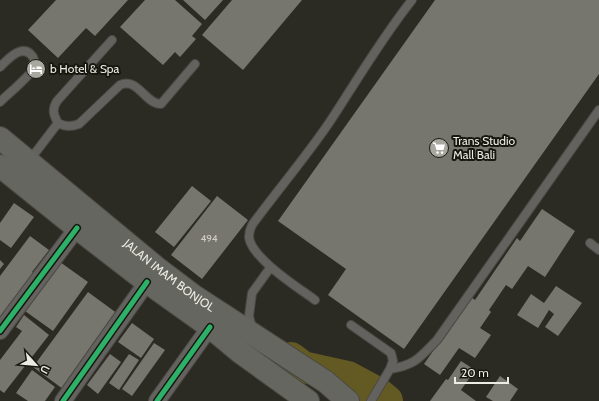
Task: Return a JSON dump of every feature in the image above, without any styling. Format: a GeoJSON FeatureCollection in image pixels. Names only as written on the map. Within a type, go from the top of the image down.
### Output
{"type":"FeatureCollection","features":[{"type":"Feature","properties":{"kind":"highway","name":"JALAN IMAM BONJOL"},"geometry":{"type":"LineString","coordinates":[[0,138],[32,156],[157,268],[194,296],[252,327],[326,382],[348,401]]}},
{"type":"Feature","properties":{"kind":"highway","name":"JALAN IMAM BONJOL"},"geometry":{"type":"LineString","coordinates":[[0,166],[147,282],[210,327],[240,352],[308,401]]}},
{"type":"Feature","properties":{"kind":"highway"},"geometry":{"type":"LineString","coordinates":[[240,352],[252,327]]}},
{"type":"Feature","properties":{"kind":"street"},"geometry":{"type":"LineString","coordinates":[[0,331],[77,228]]}},
{"type":"Feature","properties":{"kind":"street"},"geometry":{"type":"LineString","coordinates":[[63,401],[147,282]]}},
{"type":"Feature","properties":{"kind":"street"},"geometry":{"type":"LineString","coordinates":[[157,401],[210,327]]}},
{"type":"Feature","properties":{"kind":"lane"},"geometry":{"type":"LineString","coordinates":[[315,300],[270,268],[251,243],[249,237],[252,225],[328,124],[396,20],[412,0]]}},
{"type":"Feature","properties":{"kind":"lane"},"geometry":{"type":"LineString","coordinates":[[112,40],[53,107],[54,115],[58,123],[63,126],[71,127],[79,124],[120,85],[124,83],[133,84],[155,103],[161,104],[195,64]]}},
{"type":"Feature","properties":{"kind":"lane"},"geometry":{"type":"LineString","coordinates":[[0,67],[15,53],[20,51],[29,53],[35,62],[32,71],[0,102]]}},
{"type":"Feature","properties":{"kind":"lane"},"geometry":{"type":"LineString","coordinates":[[390,369],[405,367],[415,362],[437,340],[599,110]]}},
{"type":"Feature","properties":{"kind":"lane"},"geometry":{"type":"LineString","coordinates":[[32,156],[58,123]]}},
{"type":"Feature","properties":{"kind":"lane"},"geometry":{"type":"LineString","coordinates":[[590,243],[599,250]]}},
{"type":"Feature","properties":{"kind":"lane"},"geometry":{"type":"LineString","coordinates":[[252,327],[252,293],[270,268]]}},
{"type":"Feature","properties":{"kind":"lane"},"geometry":{"type":"LineString","coordinates":[[351,325],[391,353],[394,361],[372,398]]}},
{"type":"Feature","properties":{"kind":"building"},"geometry":{"type":"Polygon","coordinates":[[[56,0],[128,0],[95,36],[86,28],[58,58],[28,30],[56,0]]]}},
{"type":"Feature","properties":{"kind":"building"},"geometry":{"type":"Polygon","coordinates":[[[145,0],[175,0],[202,24],[192,36],[196,39],[180,57],[175,52],[163,65],[120,27],[145,0]]]}},
{"type":"Feature","properties":{"kind":"building"},"geometry":{"type":"Polygon","coordinates":[[[183,0],[223,0],[205,20],[183,0]]]}},
{"type":"Feature","properties":{"kind":"building"},"geometry":{"type":"Polygon","coordinates":[[[232,0],[302,0],[243,70],[202,35],[232,0]]]}},
{"type":"Feature","properties":{"kind":"building","name":"Trans Studio Mall Bali"},"geometry":{"type":"Polygon","coordinates":[[[435,0],[599,0],[599,74],[404,349],[328,295],[346,269],[278,221],[435,0]]]}},
{"type":"Feature","properties":{"kind":"building"},"geometry":{"type":"Polygon","coordinates":[[[192,186],[211,201],[174,247],[155,232],[192,186]]]}},
{"type":"Feature","properties":{"kind":"building"},"geometry":{"type":"Polygon","coordinates":[[[217,196],[248,220],[202,279],[171,255],[217,196]]]}},
{"type":"Feature","properties":{"kind":"building"},"geometry":{"type":"Polygon","coordinates":[[[14,203],[34,217],[11,248],[0,240],[0,223],[14,203]]]}},
{"type":"Feature","properties":{"kind":"building"},"geometry":{"type":"Polygon","coordinates":[[[542,209],[575,231],[545,277],[528,266],[512,289],[506,285],[489,310],[491,312],[480,328],[491,335],[475,358],[459,348],[440,375],[424,364],[471,297],[475,300],[517,238],[520,241],[542,209]]]}},
{"type":"Feature","properties":{"kind":"building"},"geometry":{"type":"Polygon","coordinates":[[[30,236],[49,250],[32,272],[39,277],[0,328],[0,276],[30,236]]]}},
{"type":"Feature","properties":{"kind":"building"},"geometry":{"type":"Polygon","coordinates":[[[0,260],[4,264],[0,269],[0,260]]]}},
{"type":"Feature","properties":{"kind":"building"},"geometry":{"type":"Polygon","coordinates":[[[60,262],[88,282],[53,331],[25,311],[60,262]]]}},
{"type":"Feature","properties":{"kind":"building"},"geometry":{"type":"Polygon","coordinates":[[[556,286],[582,303],[558,336],[545,327],[554,314],[549,310],[538,328],[517,315],[531,294],[544,303],[556,286]]]}},
{"type":"Feature","properties":{"kind":"building"},"geometry":{"type":"Polygon","coordinates":[[[88,292],[118,314],[63,389],[33,367],[88,292]]]}},
{"type":"Feature","properties":{"kind":"building"},"geometry":{"type":"Polygon","coordinates":[[[24,315],[49,335],[4,393],[0,390],[0,360],[22,331],[16,327],[24,315]]]}},
{"type":"Feature","properties":{"kind":"building"},"geometry":{"type":"Polygon","coordinates":[[[132,323],[154,339],[141,358],[118,342],[132,323]]]}},
{"type":"Feature","properties":{"kind":"building"},"geometry":{"type":"Polygon","coordinates":[[[154,343],[165,350],[132,396],[122,389],[154,343]]]}},
{"type":"Feature","properties":{"kind":"building"},"geometry":{"type":"Polygon","coordinates":[[[110,354],[121,362],[98,394],[87,385],[110,354]]]}},
{"type":"Feature","properties":{"kind":"building"},"geometry":{"type":"Polygon","coordinates":[[[129,354],[139,360],[119,390],[109,383],[129,354]]]}},
{"type":"Feature","properties":{"kind":"building"},"geometry":{"type":"Polygon","coordinates":[[[461,361],[475,370],[461,390],[476,401],[430,401],[446,379],[448,380],[461,361]]]}},
{"type":"Feature","properties":{"kind":"building"},"geometry":{"type":"Polygon","coordinates":[[[32,370],[55,387],[45,401],[28,401],[16,393],[32,370]]]}},
{"type":"Feature","properties":{"kind":"building"},"geometry":{"type":"Polygon","coordinates":[[[500,376],[518,389],[510,401],[493,401],[486,397],[500,376]]]}},
{"type":"Feature","properties":{"kind":"waterway"},"geometry":{"type":"LineString","coordinates":[[291,358],[303,367],[348,377],[376,392],[387,401]]}},
{"type":"Feature","properties":{"kind":"cycle path"},"geometry":{"type":"LineString","coordinates":[[0,331],[77,228]]}},
{"type":"Feature","properties":{"kind":"cycle path"},"geometry":{"type":"LineString","coordinates":[[63,401],[147,282]]}},
{"type":"Feature","properties":{"kind":"cycle path"},"geometry":{"type":"LineString","coordinates":[[157,401],[210,327]]}},
{"type":"Feature","properties":{"kind":"place","name":"b Hotel & Spa"},"geometry":{"type":"Point","coordinates":[36,69]}},
{"type":"Feature","properties":{"kind":"place","name":"Trans Studio Mall Bali"},"geometry":{"type":"Point","coordinates":[439,148]}}]}
